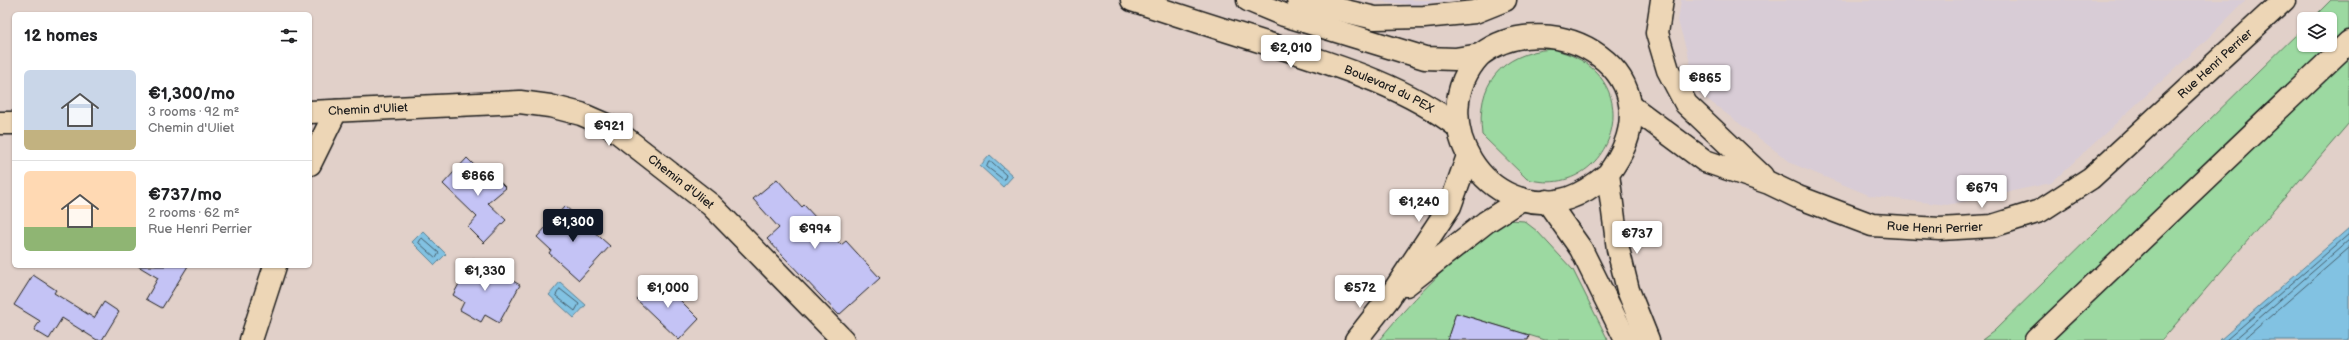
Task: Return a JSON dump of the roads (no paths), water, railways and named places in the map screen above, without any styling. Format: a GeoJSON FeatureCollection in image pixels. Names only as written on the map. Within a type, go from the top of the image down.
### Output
{"type":"FeatureCollection","features":[{"type":"Feature","properties":{"kind":"street","name":"Boulevard du PEX"},"geometry":{"type":"LineString","coordinates":[[1132,0],[1364,76],[1407,95],[1442,115],[1458,128]]}},
{"type":"Feature","properties":{"kind":"street"},"geometry":{"type":"LineString","coordinates":[[1248,0],[1284,15],[1425,58],[1455,59],[1480,55]]}},
{"type":"Feature","properties":{"kind":"street"},"geometry":{"type":"LineString","coordinates":[[1298,0],[1375,18],[1424,17],[1474,12],[1506,0]]}},
{"type":"Feature","properties":{"kind":"street"},"geometry":{"type":"LineString","coordinates":[[1662,0],[1657,33],[1668,70],[1686,104],[1769,182]]}},
{"type":"Feature","properties":{"kind":"street","name":"Rue Henri Perrier"},"geometry":{"type":"LineString","coordinates":[[1632,106],[1705,161],[1769,182],[1798,197],[1872,225],[1940,229],[1992,226],[2040,211],[2091,178],[2284,0]]}},
{"type":"Feature","properties":{"kind":"street"},"geometry":{"type":"LineString","coordinates":[[1538,28],[1559,28],[1579,34],[1597,45],[1612,59],[1624,79],[1632,106],[1631,125],[1627,143],[1619,160],[1608,174],[1590,189],[1569,198],[1546,202],[1522,199],[1491,183],[1468,156],[1458,128],[1458,108],[1461,89],[1469,71],[1480,55],[1497,41],[1516,32],[1538,28]]}},
{"type":"Feature","properties":{"kind":"street"},"geometry":{"type":"LineString","coordinates":[[2036,340],[2349,42]]}},
{"type":"Feature","properties":{"kind":"street","name":"Chemin d'Uliet"},"geometry":{"type":"LineString","coordinates":[[312,112],[520,102],[581,114],[611,128],[711,205],[843,340]]}},
{"type":"Feature","properties":{"kind":"street"},"geometry":{"type":"LineString","coordinates":[[312,160],[336,111]]}},
{"type":"Feature","properties":{"kind":"street"},"geometry":{"type":"LineString","coordinates":[[0,123],[12,123]]}},
{"type":"Feature","properties":{"kind":"street"},"geometry":{"type":"LineString","coordinates":[[1356,340],[1390,298],[1450,206],[1468,156]]}},
{"type":"Feature","properties":{"kind":"street"},"geometry":{"type":"LineString","coordinates":[[1608,174],[1618,249],[1628,290],[1648,340]]}},
{"type":"Feature","properties":{"kind":"street"},"geometry":{"type":"LineString","coordinates":[[1390,298],[1486,222],[1522,199]]}},
{"type":"Feature","properties":{"kind":"street"},"geometry":{"type":"LineString","coordinates":[[1546,202],[1582,249],[1626,340]]}},
{"type":"Feature","properties":{"kind":"street"},"geometry":{"type":"LineString","coordinates":[[251,340],[274,268]]}},
{"type":"Feature","properties":{"kind":"water"},"geometry":{"type":"Polygon","coordinates":[[[990,155],[1013,176],[1003,187],[980,166],[990,155]]]}},
{"type":"Feature","properties":{"kind":"water"},"geometry":{"type":"Polygon","coordinates":[[[2349,228],[2349,340],[2220,340],[2349,228]]]}},
{"type":"Feature","properties":{"kind":"water"},"geometry":{"type":"Polygon","coordinates":[[[423,231],[446,254],[435,265],[412,242],[423,231]]]}},
{"type":"Feature","properties":{"kind":"water"},"geometry":{"type":"Polygon","coordinates":[[[560,282],[586,305],[574,318],[549,295],[560,282]]]}}]}
